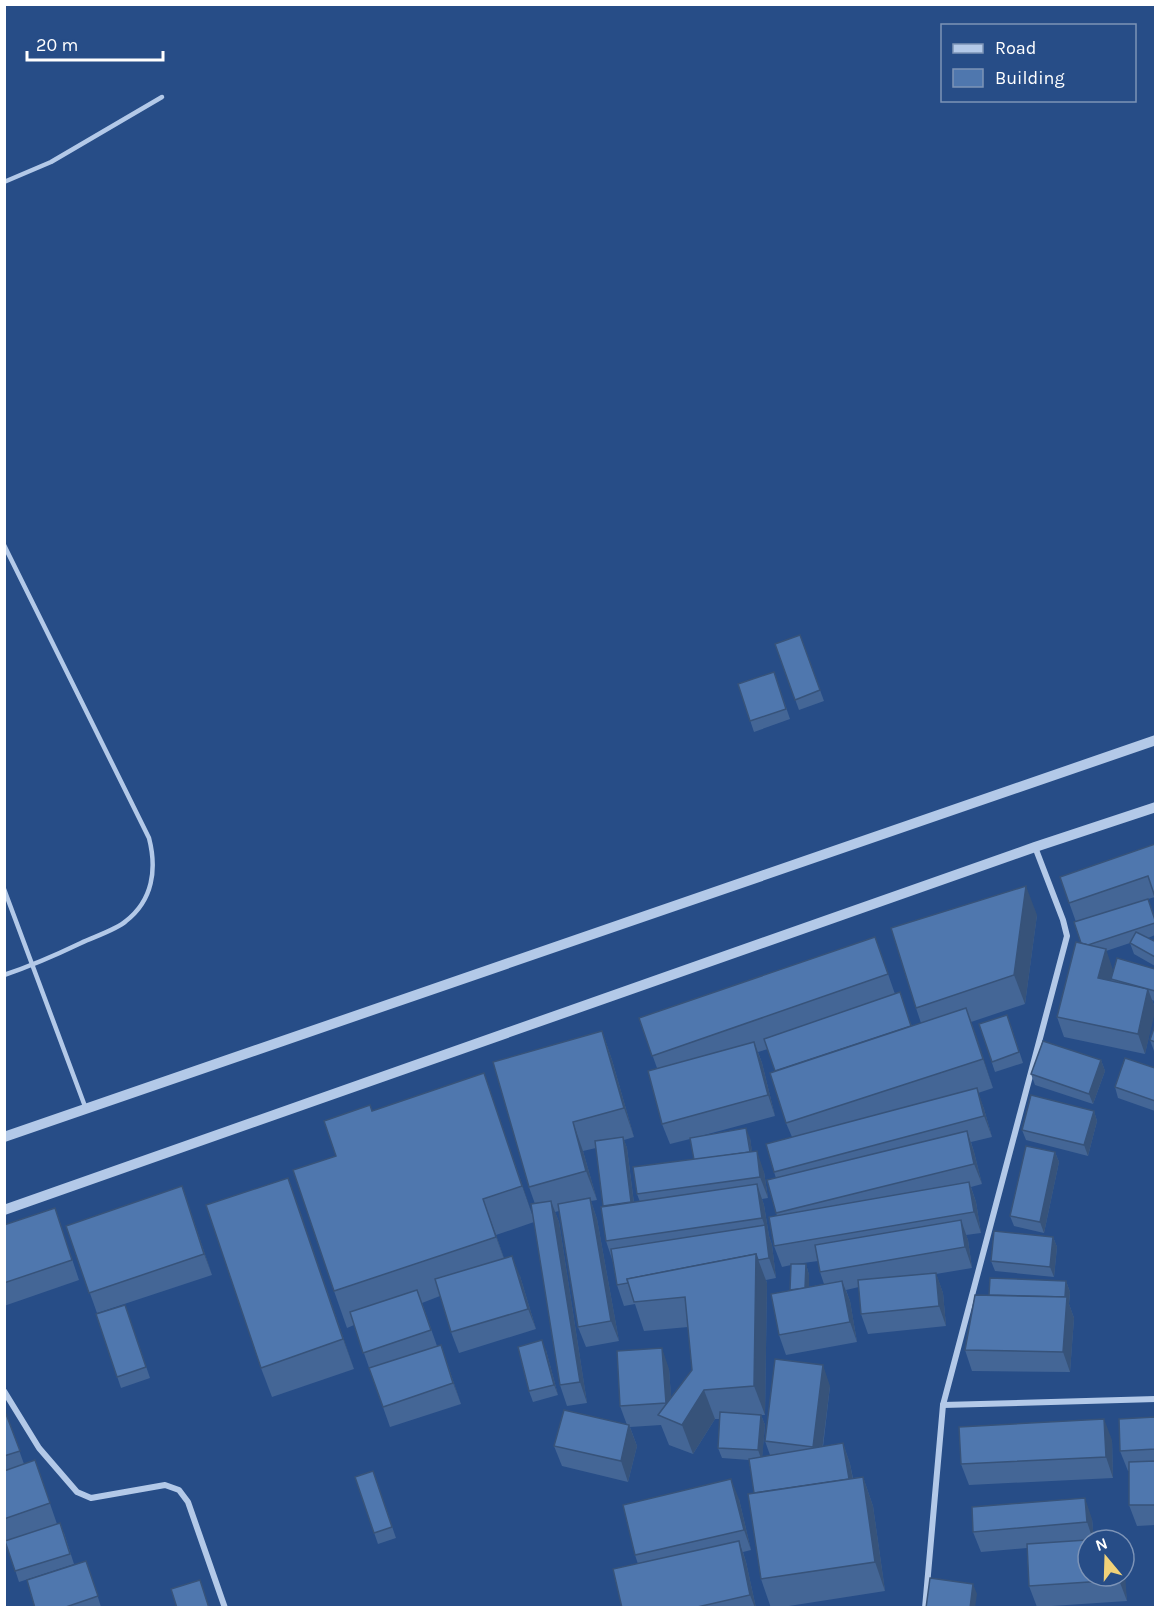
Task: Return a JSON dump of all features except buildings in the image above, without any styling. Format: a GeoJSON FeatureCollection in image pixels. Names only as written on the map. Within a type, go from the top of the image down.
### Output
{"type":"FeatureCollection","features":[{"type":"Feature","properties":{"kind":"street"},"geometry":{"type":"LineString","coordinates":[[4,1137],[1155,740]]}},
{"type":"Feature","properties":{"kind":"street"},"geometry":{"type":"LineString","coordinates":[[4,1210],[1155,807]]}},
{"type":"Feature","properties":{"kind":"street"},"geometry":{"type":"LineString","coordinates":[[926,1608],[944,1405],[1067,936],[1035,848]]}},
{"type":"Feature","properties":{"kind":"street"},"geometry":{"type":"LineString","coordinates":[[4,1391],[39,1448],[77,1492],[91,1498],[165,1485],[179,1490],[188,1502],[225,1608]]}},
{"type":"Feature","properties":{"kind":"street"},"geometry":{"type":"LineString","coordinates":[[944,1405],[1155,1400]]}},
{"type":"Feature","properties":{"kind":"lane"},"geometry":{"type":"LineString","coordinates":[[4,182],[51,162],[162,97]]}},
{"type":"Feature","properties":{"kind":"lane"},"geometry":{"type":"LineString","coordinates":[[4,545],[149,838],[153,855],[153,874],[148,894],[141,907],[125,922],[33,966],[4,975]]}},
{"type":"Feature","properties":{"kind":"lane"},"geometry":{"type":"LineString","coordinates":[[4,889],[86,1109]]}}]}
